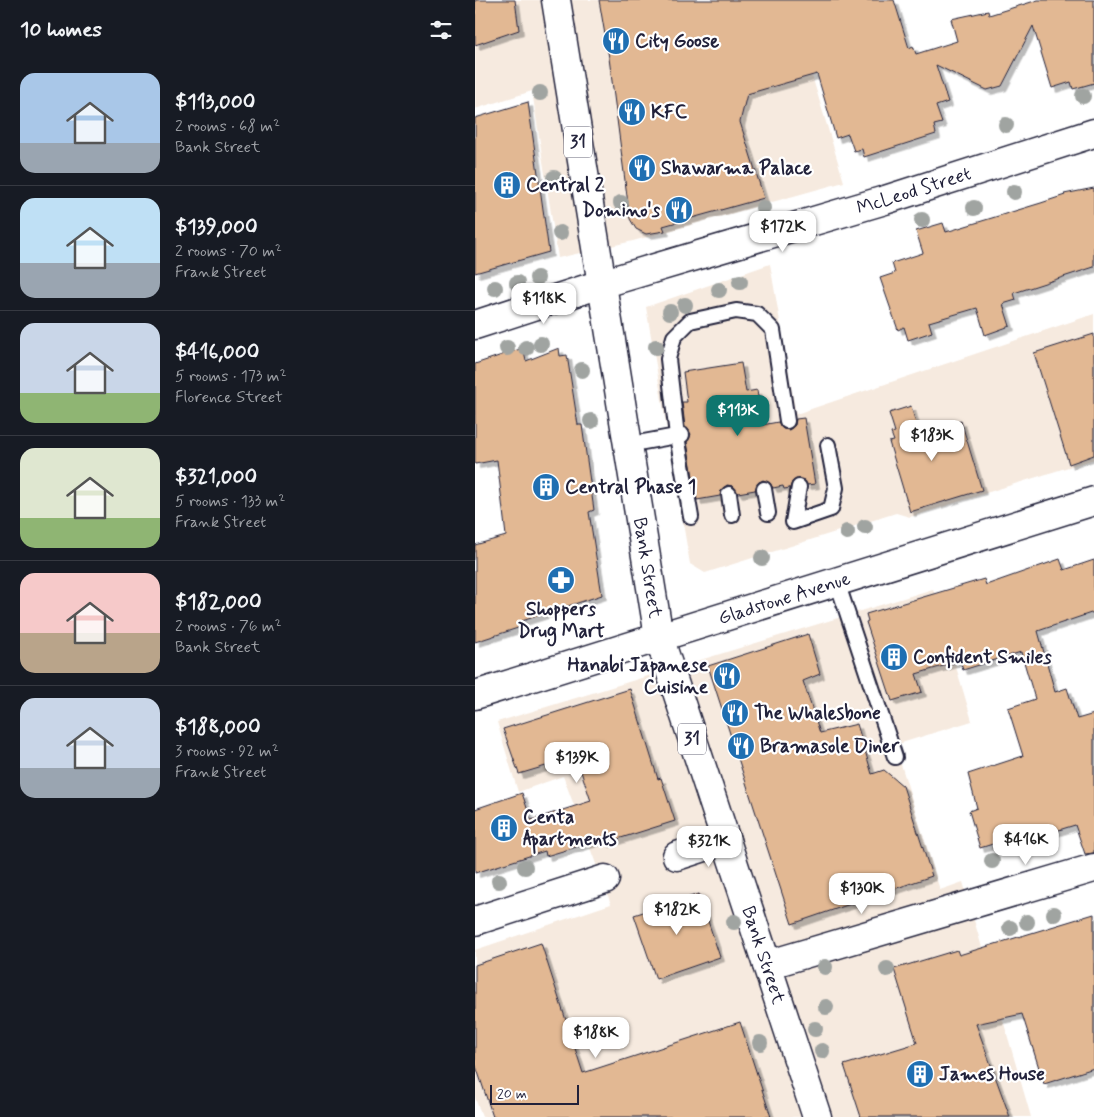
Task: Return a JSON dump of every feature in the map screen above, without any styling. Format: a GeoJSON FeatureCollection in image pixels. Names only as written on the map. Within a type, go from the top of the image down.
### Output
{"type":"FeatureCollection","features":[{"type":"Feature","properties":{"kind":"main road","name":"Bank Street"},"geometry":{"type":"LineString","coordinates":[[556,0],[659,637],[817,1117]]}},
{"type":"Feature","properties":{"kind":"main road","name":"McLeod Street"},"geometry":{"type":"LineString","coordinates":[[475,325],[601,284],[885,200],[1094,133]]}},
{"type":"Feature","properties":{"kind":"main road","name":"Gladstone Avenue"},"geometry":{"type":"LineString","coordinates":[[475,695],[1094,501]]}},
{"type":"Feature","properties":{"kind":"main road"},"geometry":{"type":"LineString","coordinates":[[677,856],[726,840]]}},
{"type":"Feature","properties":{"kind":"main road"},"geometry":{"type":"LineString","coordinates":[[767,965],[1094,868]]}},
{"type":"Feature","properties":{"kind":"main road"},"geometry":{"type":"LineString","coordinates":[[475,921],[605,879]]}},
{"type":"Feature","properties":{"kind":"lane"},"geometry":{"type":"LineString","coordinates":[[691,517],[667,359],[674,338],[690,321],[736,311],[757,314],[773,330],[787,421]]}},
{"type":"Feature","properties":{"kind":"lane"},"geometry":{"type":"LineString","coordinates":[[627,445],[679,436]]}},
{"type":"Feature","properties":{"kind":"lane"},"geometry":{"type":"LineString","coordinates":[[799,487],[793,522],[831,509],[836,488],[828,445]]}},
{"type":"Feature","properties":{"kind":"lane"},"geometry":{"type":"LineString","coordinates":[[764,489],[768,513]]}},
{"type":"Feature","properties":{"kind":"lane"},"geometry":{"type":"LineString","coordinates":[[729,494],[732,515]]}},
{"type":"Feature","properties":{"kind":"lane"},"geometry":{"type":"LineString","coordinates":[[837,582],[895,757]]}},
{"type":"Feature","properties":{"kind":"shaded area"},"geometry":{"type":"Polygon","coordinates":[[[475,0],[745,0],[790,3],[844,182],[633,241],[558,258],[532,91],[475,109],[475,0]]]}},
{"type":"Feature","properties":{"kind":"shaded area"},"geometry":{"type":"Polygon","coordinates":[[[770,264],[796,414],[1094,314],[1094,459],[910,517],[896,513],[705,573],[690,564],[646,307],[770,264]]]}},
{"type":"Feature","properties":{"kind":"shaded area"},"geometry":{"type":"Polygon","coordinates":[[[933,589],[972,721],[895,745],[940,890],[963,882],[1031,1117],[482,1117],[475,1098],[475,950],[611,904],[563,776],[518,792],[497,722],[933,589]]]}},
{"type":"Feature","properties":{"kind":"building"},"geometry":{"type":"Polygon","coordinates":[[[475,0],[515,0],[519,30],[475,45],[475,0]]]}},
{"type":"Feature","properties":{"kind":"building"},"geometry":{"type":"Polygon","coordinates":[[[599,0],[894,0],[909,48],[913,46],[916,54],[957,41],[951,19],[988,11],[989,15],[1038,0],[1094,0],[1094,83],[1073,89],[1071,82],[1052,88],[1033,26],[1002,86],[987,90],[936,65],[948,102],[936,106],[942,123],[934,125],[936,134],[864,157],[862,149],[854,151],[848,134],[836,138],[817,74],[747,94],[740,122],[764,198],[663,226],[665,231],[646,234],[636,229],[630,219],[609,58],[599,0]]]}},
{"type":"Feature","properties":{"kind":"building","name":"Central 2"},"geometry":{"type":"Polygon","coordinates":[[[528,102],[549,252],[475,273],[475,118],[528,102]]]}},
{"type":"Feature","properties":{"kind":"building"},"geometry":{"type":"Polygon","coordinates":[[[1094,188],[1094,267],[1014,293],[1016,300],[1003,304],[1010,326],[985,335],[977,308],[929,322],[932,332],[908,340],[904,327],[898,330],[880,278],[895,273],[892,263],[923,253],[916,231],[943,223],[946,232],[1041,203],[1064,194],[1094,188]]]}},
{"type":"Feature","properties":{"kind":"building"},"geometry":{"type":"Polygon","coordinates":[[[1094,334],[1094,455],[1069,464],[1034,353],[1094,334]]]}},
{"type":"Feature","properties":{"kind":"building","name":"Central Phase 1"},"geometry":{"type":"Polygon","coordinates":[[[523,348],[526,361],[559,348],[560,356],[567,355],[578,425],[582,425],[594,510],[589,512],[602,595],[522,621],[524,626],[475,642],[475,545],[506,536],[497,460],[475,464],[475,364],[523,348]]]}},
{"type":"Feature","properties":{"kind":"building"},"geometry":{"type":"Polygon","coordinates":[[[741,363],[746,392],[757,390],[762,425],[778,422],[783,429],[789,430],[795,425],[796,419],[804,418],[815,484],[807,485],[804,480],[796,479],[792,482],[790,488],[784,489],[783,486],[773,488],[770,483],[763,480],[758,483],[755,490],[738,493],[733,486],[727,485],[721,490],[720,496],[697,500],[687,442],[691,434],[685,427],[682,402],[687,402],[683,372],[741,363]]]}},
{"type":"Feature","properties":{"kind":"building"},"geometry":{"type":"Polygon","coordinates":[[[911,406],[919,434],[961,421],[982,490],[910,512],[889,442],[894,441],[891,433],[895,432],[889,413],[911,406]]]}},
{"type":"Feature","properties":{"kind":"building"},"geometry":{"type":"Polygon","coordinates":[[[1060,559],[1064,570],[1094,560],[1094,612],[1038,631],[1055,692],[1067,688],[1077,719],[1094,714],[1094,853],[1085,854],[1075,825],[1046,834],[1044,828],[980,848],[969,811],[977,808],[968,774],[1023,756],[1008,708],[1035,699],[1021,652],[963,670],[960,661],[916,674],[922,692],[892,701],[866,622],[868,621],[866,614],[984,579],[986,585],[1060,559]]]}},
{"type":"Feature","properties":{"kind":"building"},"geometry":{"type":"Polygon","coordinates":[[[808,634],[820,674],[803,681],[820,733],[857,724],[872,774],[884,770],[903,786],[932,876],[792,924],[708,666],[808,634]]]}},
{"type":"Feature","properties":{"kind":"building"},"geometry":{"type":"Polygon","coordinates":[[[630,689],[658,779],[661,778],[675,821],[605,843],[603,839],[546,856],[545,851],[475,873],[475,809],[522,793],[531,820],[591,801],[576,757],[519,774],[503,729],[630,689]]]}},
{"type":"Feature","properties":{"kind":"building"},"geometry":{"type":"Polygon","coordinates":[[[699,894],[720,957],[656,979],[634,915],[699,894]]]}},
{"type":"Feature","properties":{"kind":"building"},"geometry":{"type":"Polygon","coordinates":[[[1094,914],[1094,1068],[1044,1084],[1022,1014],[976,1024],[1010,1117],[861,1117],[844,1065],[917,1043],[894,969],[957,950],[959,955],[1094,914]]]}},
{"type":"Feature","properties":{"kind":"building"},"geometry":{"type":"Polygon","coordinates":[[[541,943],[583,1073],[740,1022],[771,1117],[493,1117],[475,1063],[475,965],[541,943]]]}},
{"type":"Feature","properties":{"kind":"place","name":"City Goose"},"geometry":{"type":"Point","coordinates":[616,41]}},
{"type":"Feature","properties":{"kind":"place","name":"KFC"},"geometry":{"type":"Point","coordinates":[632,112]}},
{"type":"Feature","properties":{"kind":"place","name":"Shawarma Palace"},"geometry":{"type":"Point","coordinates":[642,168]}},
{"type":"Feature","properties":{"kind":"place","name":"Central 2"},"geometry":{"type":"Point","coordinates":[507,185]}},
{"type":"Feature","properties":{"kind":"place","name":"Domino's"},"geometry":{"type":"Point","coordinates":[679,210]}},
{"type":"Feature","properties":{"kind":"place","name":"Central Phase 1"},"geometry":{"type":"Point","coordinates":[546,487]}},
{"type":"Feature","properties":{"kind":"place","name":"Shoppers Drug Mart"},"geometry":{"type":"Point","coordinates":[561,580]}},
{"type":"Feature","properties":{"kind":"place","name":"Confident Smiles"},"geometry":{"type":"Point","coordinates":[894,657]}},
{"type":"Feature","properties":{"kind":"place","name":"Hanabi Japanese Cuisine"},"geometry":{"type":"Point","coordinates":[727,676]}},
{"type":"Feature","properties":{"kind":"place","name":"The Whalesbone"},"geometry":{"type":"Point","coordinates":[735,713]}},
{"type":"Feature","properties":{"kind":"place","name":"Bramasole Diner"},"geometry":{"type":"Point","coordinates":[741,746]}},
{"type":"Feature","properties":{"kind":"place","name":"Centa Apartments"},"geometry":{"type":"Point","coordinates":[504,828]}},
{"type":"Feature","properties":{"kind":"place","name":"James House"},"geometry":{"type":"Point","coordinates":[920,1074]}}]}
